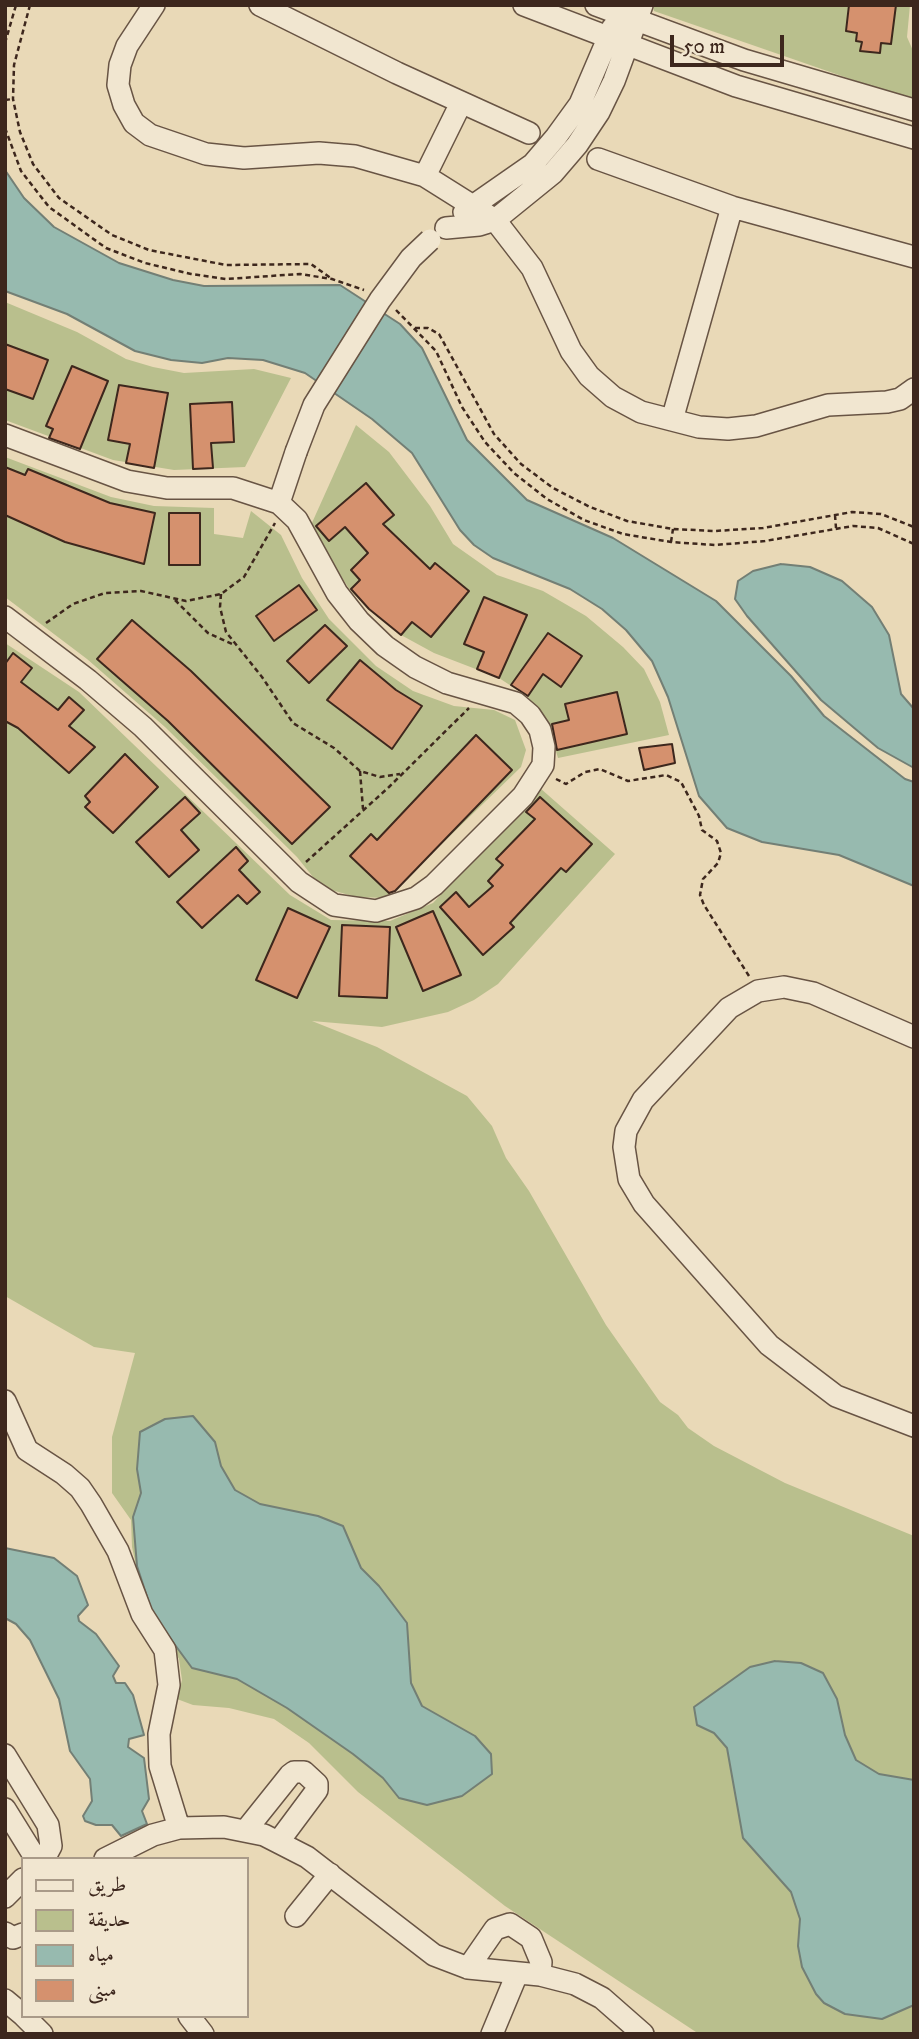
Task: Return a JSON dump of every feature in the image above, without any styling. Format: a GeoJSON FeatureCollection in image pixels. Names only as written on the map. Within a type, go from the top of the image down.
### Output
{"type":"FeatureCollection","features":[{"type":"Feature","properties":{"kind":"street"},"geometry":{"type":"LineString","coordinates":[[153,5],[127,46],[120,65],[118,85],[124,105],[134,122],[150,135],[206,154],[244,158],[319,153],[355,156],[425,176],[495,220],[532,268],[570,351],[589,376],[622,402],[641,412],[728,429],[756,426],[828,405],[887,402],[914,389]]}},
{"type":"Feature","properties":{"kind":"street"},"geometry":{"type":"LineString","coordinates":[[260,5],[461,103],[529,133]]}},
{"type":"Feature","properties":{"kind":"street"},"geometry":{"type":"LineString","coordinates":[[524,5],[618,43],[790,104],[914,138]]}},
{"type":"Feature","properties":{"kind":"street"},"geometry":{"type":"LineString","coordinates":[[596,5],[630,11],[788,74],[914,110]]}},
{"type":"Feature","properties":{"kind":"street"},"geometry":{"type":"LineString","coordinates":[[438,234],[495,220],[553,173],[577,145],[599,112],[630,11]]}},
{"type":"Feature","properties":{"kind":"street"},"geometry":{"type":"LineString","coordinates":[[283,506],[296,452],[314,405],[394,278],[473,204],[533,164],[580,104],[618,43]]}},
{"type":"Feature","properties":{"kind":"street"},"geometry":{"type":"LineString","coordinates":[[425,176],[461,103]]}},
{"type":"Feature","properties":{"kind":"street"},"geometry":{"type":"LineString","coordinates":[[598,159],[732,207],[914,257]]}},
{"type":"Feature","properties":{"kind":"street"},"geometry":{"type":"LineString","coordinates":[[672,420],[732,207]]}},
{"type":"Feature","properties":{"kind":"street"},"geometry":{"type":"LineString","coordinates":[[5,435],[127,481],[167,488],[233,488],[283,506],[305,534],[337,593],[385,646],[415,667],[447,684],[482,696],[516,703],[530,715],[540,730],[544,747],[543,765],[523,796],[434,885],[416,898],[376,911],[334,905],[299,881],[143,727],[78,672],[5,617]]}},
{"type":"Feature","properties":{"kind":"street"},"geometry":{"type":"LineString","coordinates":[[914,1037],[813,993],[784,987],[758,991],[729,1008],[634,1113],[624,1147],[629,1179],[645,1204],[769,1345],[836,1396],[914,1426]]}},
{"type":"Feature","properties":{"kind":"street"},"geometry":{"type":"LineString","coordinates":[[5,1401],[27,1450],[46,1465],[64,1474],[80,1488],[91,1504],[118,1551],[142,1614],[165,1650],[170,1667],[159,1734],[160,1766],[179,1828]]}},
{"type":"Feature","properties":{"kind":"street"},"geometry":{"type":"LineString","coordinates":[[5,1755],[48,1825],[51,1846],[45,1857]]}},
{"type":"Feature","properties":{"kind":"street"},"geometry":{"type":"LineString","coordinates":[[246,1830],[290,1775],[304,1772],[317,1784],[317,1790],[279,1841]]}},
{"type":"Feature","properties":{"kind":"street"},"geometry":{"type":"LineString","coordinates":[[5,1809],[35,1857]]}},
{"type":"Feature","properties":{"kind":"street"},"geometry":{"type":"LineString","coordinates":[[109,1857],[141,1840],[179,1828],[246,1830],[279,1841],[330,1874],[408,1938],[434,1955],[468,1968],[540,1975],[575,1984],[603,1998],[643,2034]]}},
{"type":"Feature","properties":{"kind":"street"},"geometry":{"type":"LineString","coordinates":[[296,1916],[330,1874]]}},
{"type":"Feature","properties":{"kind":"street"},"geometry":{"type":"LineString","coordinates":[[468,1968],[495,1929],[510,1924],[531,1938],[541,1962],[540,1975]]}},
{"type":"Feature","properties":{"kind":"street"},"geometry":{"type":"LineString","coordinates":[[5,1933],[13,1938],[21,1935]]}},
{"type":"Feature","properties":{"kind":"street"},"geometry":{"type":"LineString","coordinates":[[492,2034],[517,1974]]}},
{"type":"Feature","properties":{"kind":"street"},"geometry":{"type":"LineString","coordinates":[[5,2000],[21,2014]]}},
{"type":"Feature","properties":{"kind":"street"},"geometry":{"type":"LineString","coordinates":[[25,2018],[42,2034]]}},
{"type":"Feature","properties":{"kind":"street"},"geometry":{"type":"LineString","coordinates":[[191,2018],[203,2034]]}},
{"type":"Feature","properties":{"kind":"path"},"geometry":{"type":"LineString","coordinates":[[5,43],[16,5]]}},
{"type":"Feature","properties":{"kind":"path"},"geometry":{"type":"LineString","coordinates":[[30,5],[14,65],[13,99],[20,132],[33,164],[59,198],[112,235],[149,250],[193,261],[226,265],[311,264],[332,279]]}},
{"type":"Feature","properties":{"kind":"path"},"geometry":{"type":"LineString","coordinates":[[5,100],[13,99]]}},
{"type":"Feature","properties":{"kind":"path"},"geometry":{"type":"LineString","coordinates":[[5,128],[21,171],[49,207],[106,248],[145,263],[191,274],[226,279],[300,274],[332,279],[372,295]]}},
{"type":"Feature","properties":{"kind":"path"},"geometry":{"type":"LineString","coordinates":[[391,305],[436,351],[462,407],[485,442],[514,473],[547,499],[584,520],[623,534],[671,542],[715,545],[765,541],[836,528],[878,528],[914,544]]}},
{"type":"Feature","properties":{"kind":"path"},"geometry":{"type":"LineString","coordinates":[[415,328],[428,328],[439,334],[494,434],[522,464],[553,488],[627,521],[673,529],[715,531],[763,528],[852,512],[881,514],[914,527]]}},
{"type":"Feature","properties":{"kind":"path"},"geometry":{"type":"LineString","coordinates":[[46,623],[72,604],[105,593],[141,592],[174,600],[198,601],[221,594],[244,577],[283,506]]}},
{"type":"Feature","properties":{"kind":"path"},"geometry":{"type":"LineString","coordinates":[[835,514],[836,528]]}},
{"type":"Feature","properties":{"kind":"path"},"geometry":{"type":"LineString","coordinates":[[671,542],[673,529]]}},
{"type":"Feature","properties":{"kind":"path"},"geometry":{"type":"LineString","coordinates":[[221,594],[222,620],[232,644],[262,677],[293,723],[334,748],[360,771],[380,777],[400,774]]}},
{"type":"Feature","properties":{"kind":"path"},"geometry":{"type":"LineString","coordinates":[[174,600],[208,633],[232,644]]}},
{"type":"Feature","properties":{"kind":"path"},"geometry":{"type":"LineString","coordinates":[[304,865],[482,696]]}},
{"type":"Feature","properties":{"kind":"path"},"geometry":{"type":"LineString","coordinates":[[543,765],[551,770],[559,782],[566,784],[585,772],[600,769],[628,781],[666,775],[681,782],[699,816],[702,830],[717,841],[721,853],[701,887],[704,905],[758,991]]}},
{"type":"Feature","properties":{"kind":"path"},"geometry":{"type":"LineString","coordinates":[[360,771],[363,810]]}},
{"type":"Feature","properties":{"kind":"green space"},"geometry":{"type":"Polygon","coordinates":[[[653,5],[910,5],[907,37],[914,53],[914,101],[654,11],[653,5]]]}},
{"type":"Feature","properties":{"kind":"green space"},"geometry":{"type":"Polygon","coordinates":[[[5,302],[77,332],[126,359],[153,367],[184,373],[254,369],[291,378],[245,467],[174,470],[113,460],[5,420],[5,302]]]}},
{"type":"Feature","properties":{"kind":"green space"},"geometry":{"type":"Polygon","coordinates":[[[356,425],[389,452],[430,506],[453,544],[497,575],[543,591],[586,616],[623,647],[644,669],[660,702],[669,735],[558,758],[548,725],[528,697],[499,678],[434,653],[401,635],[372,612],[350,590],[311,525],[356,425]]]}},
{"type":"Feature","properties":{"kind":"green space"},"geometry":{"type":"Polygon","coordinates":[[[5,457],[111,497],[154,506],[214,508],[214,534],[243,538],[251,511],[281,535],[302,578],[329,619],[376,666],[413,691],[454,706],[494,710],[515,720],[526,750],[521,767],[386,898],[356,897],[321,887],[297,857],[165,727],[87,659],[5,597],[5,457]]]}},
{"type":"Feature","properties":{"kind":"green space"},"geometry":{"type":"Polygon","coordinates":[[[5,643],[79,692],[290,895],[331,920],[390,921],[433,903],[540,788],[615,854],[498,984],[474,1000],[448,1012],[382,1027],[312,1021],[377,1047],[467,1096],[492,1126],[506,1158],[529,1191],[606,1325],[660,1402],[678,1415],[688,1428],[714,1446],[785,1483],[914,1536],[914,2034],[699,2034],[505,1906],[358,1792],[309,1743],[274,1719],[229,1708],[193,1705],[177,1699],[182,1680],[179,1659],[142,1593],[132,1547],[131,1520],[112,1493],[112,1437],[135,1353],[94,1347],[5,1296],[5,643]]]}},
{"type":"Feature","properties":{"kind":"water"},"geometry":{"type":"Polygon","coordinates":[[[5,170],[24,198],[54,227],[119,263],[173,280],[204,286],[340,285],[400,324],[422,348],[467,440],[527,500],[613,538],[716,601],[791,676],[824,716],[905,779],[914,782],[914,886],[839,855],[762,842],[727,828],[699,796],[668,697],[652,661],[626,630],[602,609],[570,589],[493,558],[474,545],[460,530],[412,453],[372,419],[305,373],[263,360],[228,358],[202,363],[171,360],[135,351],[67,314],[5,291],[5,170]]]}},
{"type":"Feature","properties":{"kind":"water"},"geometry":{"type":"Polygon","coordinates":[[[781,564],[810,567],[842,581],[872,607],[889,635],[901,694],[914,709],[914,768],[878,748],[821,700],[735,599],[738,581],[753,571],[781,564]]]}},
{"type":"Feature","properties":{"kind":"water"},"geometry":{"type":"Polygon","coordinates":[[[193,1416],[215,1442],[221,1466],[235,1490],[260,1504],[318,1516],[343,1526],[361,1568],[379,1586],[407,1623],[411,1683],[422,1706],[475,1736],[491,1754],[492,1774],[462,1796],[427,1805],[399,1798],[383,1778],[287,1708],[237,1679],[192,1668],[153,1615],[137,1566],[133,1517],[141,1493],[137,1469],[140,1432],[165,1419],[193,1416]]]}},
{"type":"Feature","properties":{"kind":"water"},"geometry":{"type":"Polygon","coordinates":[[[5,1548],[54,1558],[77,1576],[88,1605],[78,1616],[79,1621],[96,1634],[119,1666],[113,1676],[116,1683],[125,1683],[133,1695],[144,1735],[129,1739],[128,1747],[144,1758],[149,1799],[142,1811],[147,1824],[121,1836],[112,1825],[96,1825],[85,1821],[83,1816],[92,1801],[90,1779],[70,1751],[59,1699],[30,1640],[16,1624],[5,1618],[5,1548]]]}},
{"type":"Feature","properties":{"kind":"water"},"geometry":{"type":"Polygon","coordinates":[[[775,1661],[801,1663],[823,1673],[837,1699],[845,1735],[856,1760],[879,1774],[914,1780],[914,2005],[882,2019],[845,2014],[824,2003],[816,1994],[802,1967],[798,1946],[800,1919],[791,1892],[743,1838],[727,1748],[714,1733],[697,1725],[694,1707],[750,1667],[775,1661]]]}},
{"type":"Feature","properties":{"kind":"building"},"geometry":{"type":"Polygon","coordinates":[[[849,5],[896,5],[891,44],[881,43],[880,53],[860,51],[862,42],[856,41],[857,33],[846,31],[849,5]]]}},
{"type":"Feature","properties":{"kind":"building"},"geometry":{"type":"Polygon","coordinates":[[[5,344],[48,360],[33,399],[5,389],[5,344]]]}},
{"type":"Feature","properties":{"kind":"building"},"geometry":{"type":"Polygon","coordinates":[[[72,366],[108,381],[80,449],[49,438],[53,429],[46,426],[72,366]]]}},
{"type":"Feature","properties":{"kind":"building"},"geometry":{"type":"Polygon","coordinates":[[[119,385],[168,393],[154,468],[126,463],[130,444],[108,440],[119,385]]]}},
{"type":"Feature","properties":{"kind":"building"},"geometry":{"type":"Polygon","coordinates":[[[232,402],[234,442],[211,443],[213,468],[193,469],[190,404],[232,402]]]}},
{"type":"Feature","properties":{"kind":"building"},"geometry":{"type":"Polygon","coordinates":[[[5,467],[25,475],[28,469],[110,503],[155,513],[144,564],[65,542],[5,515],[5,467]]]}},
{"type":"Feature","properties":{"kind":"building"},"geometry":{"type":"Polygon","coordinates":[[[366,483],[394,515],[383,524],[430,569],[435,563],[469,591],[431,637],[412,622],[401,635],[369,609],[351,589],[360,580],[351,570],[368,553],[345,527],[329,541],[316,526],[366,483]]]}},
{"type":"Feature","properties":{"kind":"building"},"geometry":{"type":"Polygon","coordinates":[[[169,513],[200,513],[200,565],[169,565],[169,513]]]}},
{"type":"Feature","properties":{"kind":"building"},"geometry":{"type":"Polygon","coordinates":[[[299,585],[317,610],[274,641],[256,616],[299,585]]]}},
{"type":"Feature","properties":{"kind":"building"},"geometry":{"type":"Polygon","coordinates":[[[484,597],[527,615],[499,678],[477,669],[484,652],[464,644],[484,597]]]}},
{"type":"Feature","properties":{"kind":"building"},"geometry":{"type":"Polygon","coordinates":[[[132,620],[191,671],[330,807],[292,844],[168,721],[97,659],[132,620]]]}},
{"type":"Feature","properties":{"kind":"building"},"geometry":{"type":"Polygon","coordinates":[[[325,625],[347,646],[309,683],[287,661],[325,625]]]}},
{"type":"Feature","properties":{"kind":"building"},"geometry":{"type":"Polygon","coordinates":[[[548,633],[582,656],[561,687],[543,674],[528,696],[511,685],[548,633]]]}},
{"type":"Feature","properties":{"kind":"building"},"geometry":{"type":"Polygon","coordinates":[[[13,653],[32,668],[21,682],[58,710],[69,697],[84,710],[69,726],[95,747],[69,773],[18,728],[5,721],[5,664],[13,653]]]}},
{"type":"Feature","properties":{"kind":"building"},"geometry":{"type":"Polygon","coordinates":[[[360,660],[396,690],[422,706],[392,749],[327,700],[360,660]]]}},
{"type":"Feature","properties":{"kind":"building"},"geometry":{"type":"Polygon","coordinates":[[[617,692],[627,734],[557,750],[552,724],[569,720],[565,704],[617,692]]]}},
{"type":"Feature","properties":{"kind":"building"},"geometry":{"type":"Polygon","coordinates":[[[476,735],[512,770],[395,891],[389,893],[350,856],[371,834],[377,840],[476,735]]]}},
{"type":"Feature","properties":{"kind":"building"},"geometry":{"type":"Polygon","coordinates":[[[672,744],[675,763],[644,770],[639,748],[672,744]]]}},
{"type":"Feature","properties":{"kind":"building"},"geometry":{"type":"Polygon","coordinates":[[[125,754],[158,787],[113,833],[85,807],[90,802],[85,796],[125,754]]]}},
{"type":"Feature","properties":{"kind":"building"},"geometry":{"type":"Polygon","coordinates":[[[185,797],[200,813],[181,830],[199,850],[169,877],[136,842],[185,797]]]}},
{"type":"Feature","properties":{"kind":"building"},"geometry":{"type":"Polygon","coordinates":[[[540,797],[592,844],[566,872],[561,868],[510,923],[514,927],[483,955],[440,907],[456,892],[469,907],[493,886],[488,881],[503,865],[496,859],[535,819],[526,812],[540,797]]]}},
{"type":"Feature","properties":{"kind":"building"},"geometry":{"type":"Polygon","coordinates":[[[236,847],[248,861],[239,870],[260,892],[247,904],[238,895],[202,928],[177,902],[236,847]]]}},
{"type":"Feature","properties":{"kind":"building"},"geometry":{"type":"Polygon","coordinates":[[[288,908],[330,927],[297,998],[256,980],[288,908]]]}},
{"type":"Feature","properties":{"kind":"building"},"geometry":{"type":"Polygon","coordinates":[[[433,911],[461,975],[423,991],[396,927],[433,911]]]}},
{"type":"Feature","properties":{"kind":"building"},"geometry":{"type":"Polygon","coordinates":[[[342,925],[390,927],[387,998],[339,996],[342,925]]]}}]}
